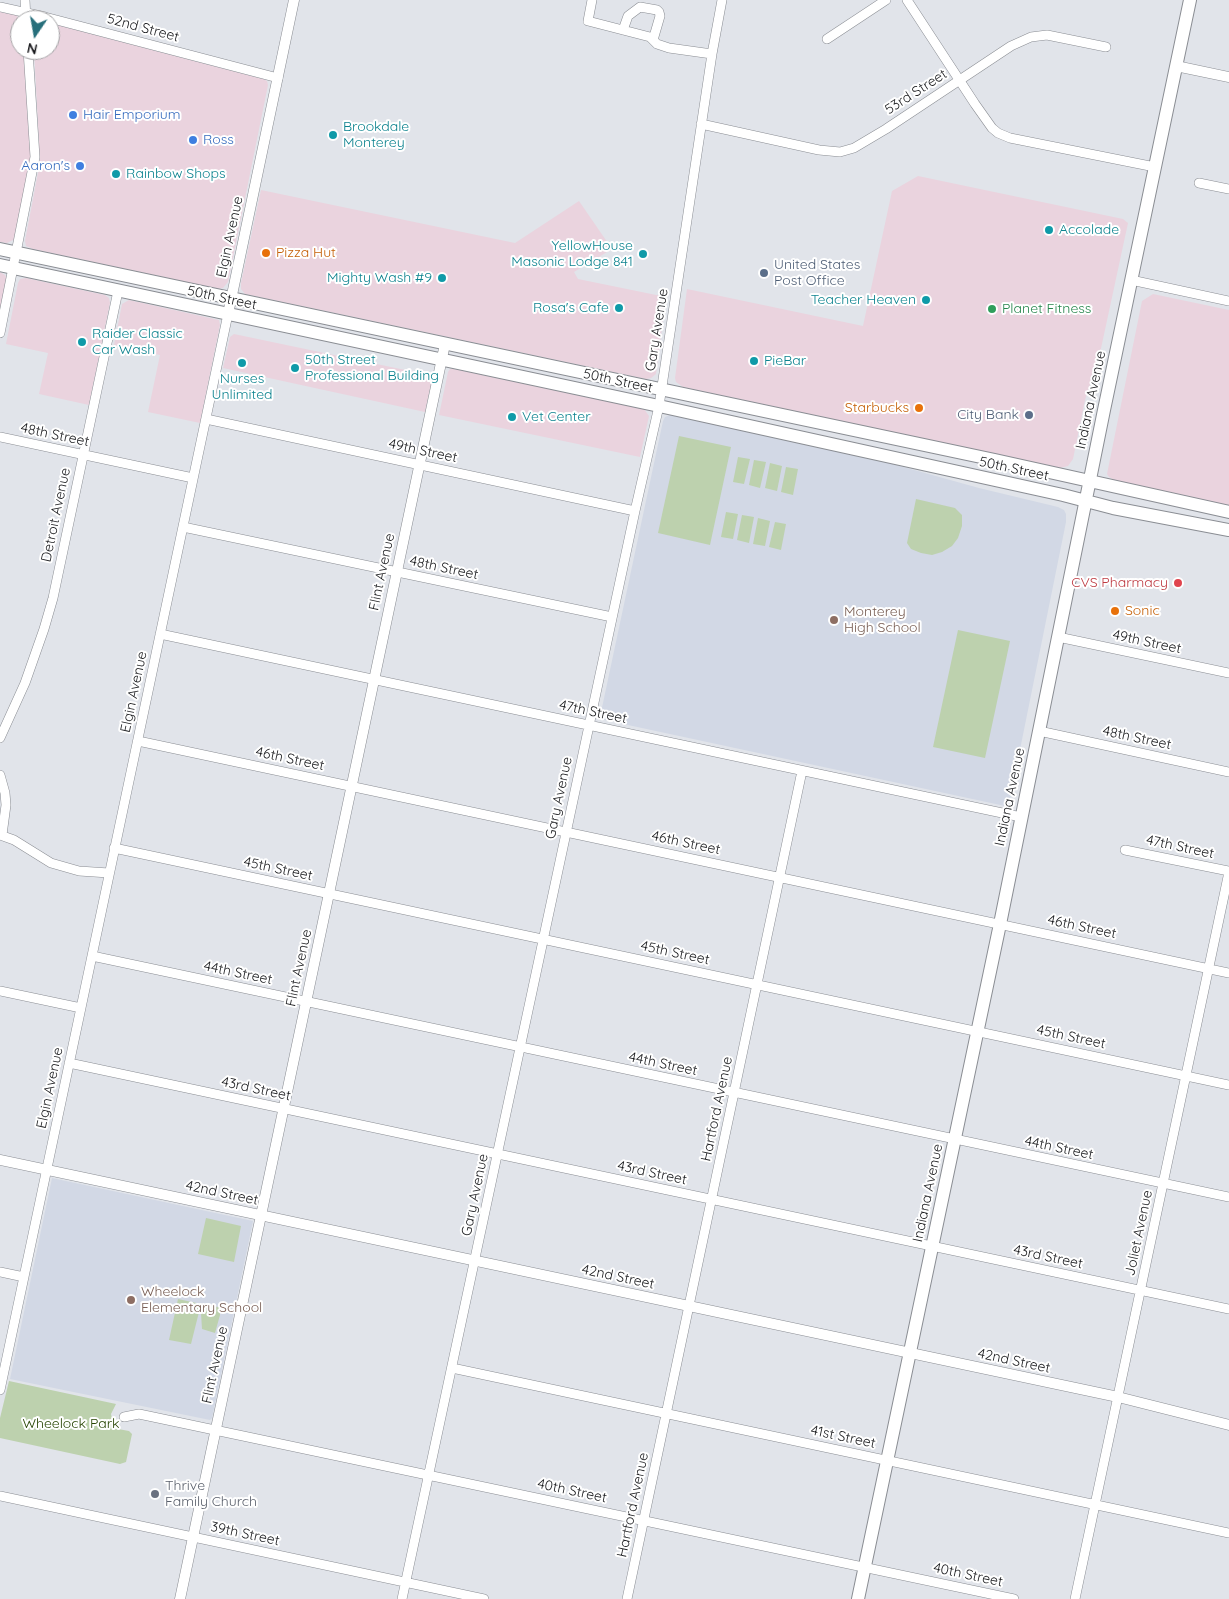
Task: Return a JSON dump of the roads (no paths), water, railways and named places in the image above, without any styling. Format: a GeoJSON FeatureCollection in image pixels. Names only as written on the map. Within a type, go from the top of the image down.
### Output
{"type":"FeatureCollection","features":[{"type":"Feature","properties":{"kind":"main road","name":"Indiana Avenue"},"geometry":{"type":"LineString","coordinates":[[858,1599],[1000,924],[1190,0]]}},
{"type":"Feature","properties":{"kind":"main road","name":"50th Street"},"geometry":{"type":"LineString","coordinates":[[0,249],[1229,512]]}},
{"type":"Feature","properties":{"kind":"main road","name":"50th Street"},"geometry":{"type":"LineString","coordinates":[[0,265],[659,406],[1175,521],[1229,530]]}},
{"type":"Feature","properties":{"kind":"street","name":"Elgin Avenue"},"geometry":{"type":"LineString","coordinates":[[0,1386],[294,0]]}},
{"type":"Feature","properties":{"kind":"street"},"geometry":{"type":"LineString","coordinates":[[592,0],[588,21],[650,37],[657,44],[669,48],[712,54]]}},
{"type":"Feature","properties":{"kind":"street","name":"Gary Avenue"},"geometry":{"type":"LineString","coordinates":[[402,1599],[612,617],[659,406],[701,124],[722,0]]}},
{"type":"Feature","properties":{"kind":"street"},"geometry":{"type":"LineString","coordinates":[[827,39],[886,0]]}},
{"type":"Feature","properties":{"kind":"street"},"geometry":{"type":"LineString","coordinates":[[907,0],[960,80],[1011,46],[1031,37],[1047,35],[1106,47]]}},
{"type":"Feature","properties":{"kind":"street"},"geometry":{"type":"LineString","coordinates":[[623,30],[628,16],[640,7],[657,10],[660,16],[653,40]]}},
{"type":"Feature","properties":{"kind":"street","name":"52nd Street"},"geometry":{"type":"LineString","coordinates":[[60,24],[278,78]]}},
{"type":"Feature","properties":{"kind":"street"},"geometry":{"type":"LineString","coordinates":[[0,333],[35,157],[29,60]]}},
{"type":"Feature","properties":{"kind":"street"},"geometry":{"type":"LineString","coordinates":[[1176,66],[1229,77]]}},
{"type":"Feature","properties":{"kind":"street","name":"53rd Street"},"geometry":{"type":"LineString","coordinates":[[701,124],[819,150],[840,152],[854,148],[886,129],[960,80],[998,134],[1155,167]]}},
{"type":"Feature","properties":{"kind":"street"},"geometry":{"type":"LineString","coordinates":[[1198,183],[1229,189]]}},
{"type":"Feature","properties":{"kind":"street"},"geometry":{"type":"LineString","coordinates":[[1131,280],[1229,301]]}},
{"type":"Feature","properties":{"kind":"street","name":"Detroit Avenue"},"geometry":{"type":"LineString","coordinates":[[0,738],[25,683],[53,598],[118,291]]}},
{"type":"Feature","properties":{"kind":"street","name":"Flint Avenue"},"geometry":{"type":"LineString","coordinates":[[180,1599],[445,344]]}},
{"type":"Feature","properties":{"kind":"street","name":"49th Street"},"geometry":{"type":"LineString","coordinates":[[206,419],[635,511]]}},
{"type":"Feature","properties":{"kind":"street","name":"48th Street"},"geometry":{"type":"LineString","coordinates":[[0,437],[193,478]]}},
{"type":"Feature","properties":{"kind":"street","name":"48th Street"},"geometry":{"type":"LineString","coordinates":[[183,527],[612,617]]}},
{"type":"Feature","properties":{"kind":"street","name":"47th Street"},"geometry":{"type":"LineString","coordinates":[[160,634],[1021,817]]}},
{"type":"Feature","properties":{"kind":"street","name":"49th Street"},"geometry":{"type":"LineString","coordinates":[[1058,637],[1229,673]]}},
{"type":"Feature","properties":{"kind":"street","name":"48th Street"},"geometry":{"type":"LineString","coordinates":[[1039,731],[1229,772]]}},
{"type":"Feature","properties":{"kind":"street","name":"46th Street"},"geometry":{"type":"LineString","coordinates":[[138,741],[1229,973]]}},
{"type":"Feature","properties":{"kind":"street","name":"Hartford Avenue"},"geometry":{"type":"LineString","coordinates":[[627,1599],[802,771]]}},
{"type":"Feature","properties":{"kind":"street"},"geometry":{"type":"LineString","coordinates":[[0,775],[6,793],[1,835],[14,840],[51,863],[78,870],[109,873]]}},
{"type":"Feature","properties":{"kind":"street","name":"45th Street"},"geometry":{"type":"LineString","coordinates":[[114,848],[1229,1085]]}},
{"type":"Feature","properties":{"kind":"street","name":"47th Street"},"geometry":{"type":"LineString","coordinates":[[1125,850],[1229,872]]}},
{"type":"Feature","properties":{"kind":"street","name":"Joliet Avenue"},"geometry":{"type":"LineString","coordinates":[[1075,1599],[1229,872]]}},
{"type":"Feature","properties":{"kind":"street","name":"44th Street"},"geometry":{"type":"LineString","coordinates":[[92,956],[1229,1198]]}},
{"type":"Feature","properties":{"kind":"street"},"geometry":{"type":"LineString","coordinates":[[0,991],[80,1008]]}},
{"type":"Feature","properties":{"kind":"street","name":"43rd Street"},"geometry":{"type":"LineString","coordinates":[[69,1063],[1229,1309]]}},
{"type":"Feature","properties":{"kind":"street","name":"42nd Street"},"geometry":{"type":"LineString","coordinates":[[0,1160],[1118,1397],[1229,1425]]}},
{"type":"Feature","properties":{"kind":"street"},"geometry":{"type":"LineString","coordinates":[[0,1272],[24,1277]]}},
{"type":"Feature","properties":{"kind":"street","name":"41st Street"},"geometry":{"type":"LineString","coordinates":[[452,1368],[1229,1533]]}},
{"type":"Feature","properties":{"kind":"street","name":"40th Street"},"geometry":{"type":"LineString","coordinates":[[124,1417],[139,1414],[216,1429],[1014,1599]]}},
{"type":"Feature","properties":{"kind":"street","name":"39th Street"},"geometry":{"type":"LineString","coordinates":[[0,1496],[484,1599]]}},
{"type":"Feature","properties":{"kind":"place","name":"Hair Emporium"},"geometry":{"type":"Point","coordinates":[73,115]}},
{"type":"Feature","properties":{"kind":"place","name":"Brookdale Monterey"},"geometry":{"type":"Point","coordinates":[333,135]}},
{"type":"Feature","properties":{"kind":"place","name":"Ross"},"geometry":{"type":"Point","coordinates":[193,140]}},
{"type":"Feature","properties":{"kind":"place","name":"Aaron's"},"geometry":{"type":"Point","coordinates":[80,166]}},
{"type":"Feature","properties":{"kind":"place","name":"Rainbow Shops"},"geometry":{"type":"Point","coordinates":[116,174]}},
{"type":"Feature","properties":{"kind":"place","name":"Accolade"},"geometry":{"type":"Point","coordinates":[1049,230]}},
{"type":"Feature","properties":{"kind":"place","name":"Pizza Hut"},"geometry":{"type":"Point","coordinates":[266,253]}},
{"type":"Feature","properties":{"kind":"place","name":"YellowHouse Masonic Lodge 841"},"geometry":{"type":"Point","coordinates":[643,254]}},
{"type":"Feature","properties":{"kind":"place","name":"United States Post Office"},"geometry":{"type":"Point","coordinates":[764,273]}},
{"type":"Feature","properties":{"kind":"place","name":"Mighty Wash #9"},"geometry":{"type":"Point","coordinates":[442,278]}},
{"type":"Feature","properties":{"kind":"place","name":"Teacher Heaven"},"geometry":{"type":"Point","coordinates":[926,300]}},
{"type":"Feature","properties":{"kind":"place","name":"Rosa's Cafe"},"geometry":{"type":"Point","coordinates":[619,308]}},
{"type":"Feature","properties":{"kind":"place","name":"Planet Fitness"},"geometry":{"type":"Point","coordinates":[992,309]}},
{"type":"Feature","properties":{"kind":"place","name":"Raider Classic Car Wash"},"geometry":{"type":"Point","coordinates":[82,342]}},
{"type":"Feature","properties":{"kind":"place","name":"PieBar"},"geometry":{"type":"Point","coordinates":[754,361]}},
{"type":"Feature","properties":{"kind":"place","name":"Nurses Unlimited"},"geometry":{"type":"Point","coordinates":[242,363]}},
{"type":"Feature","properties":{"kind":"place","name":"50th Street Professional Building"},"geometry":{"type":"Point","coordinates":[295,368]}},
{"type":"Feature","properties":{"kind":"place","name":"Starbucks"},"geometry":{"type":"Point","coordinates":[919,408]}},
{"type":"Feature","properties":{"kind":"place","name":"City Bank"},"geometry":{"type":"Point","coordinates":[1029,415]}},
{"type":"Feature","properties":{"kind":"place","name":"Vet Center"},"geometry":{"type":"Point","coordinates":[512,417]}},
{"type":"Feature","properties":{"kind":"place","name":"CVS Pharmacy"},"geometry":{"type":"Point","coordinates":[1178,583]}},
{"type":"Feature","properties":{"kind":"place","name":"Sonic"},"geometry":{"type":"Point","coordinates":[1115,611]}},
{"type":"Feature","properties":{"kind":"place","name":"Monterey High School"},"geometry":{"type":"Point","coordinates":[834,620]}},
{"type":"Feature","properties":{"kind":"place","name":"Wheelock Elementary School"},"geometry":{"type":"Point","coordinates":[131,1300]}},
{"type":"Feature","properties":{"kind":"place","name":"Thrive Family Church"},"geometry":{"type":"Point","coordinates":[155,1494]}},
{"type":"Feature","properties":{"kind":"park label","name":"Wheelock Park"},"geometry":{"type":"Point","coordinates":[71,1424]}}]}
